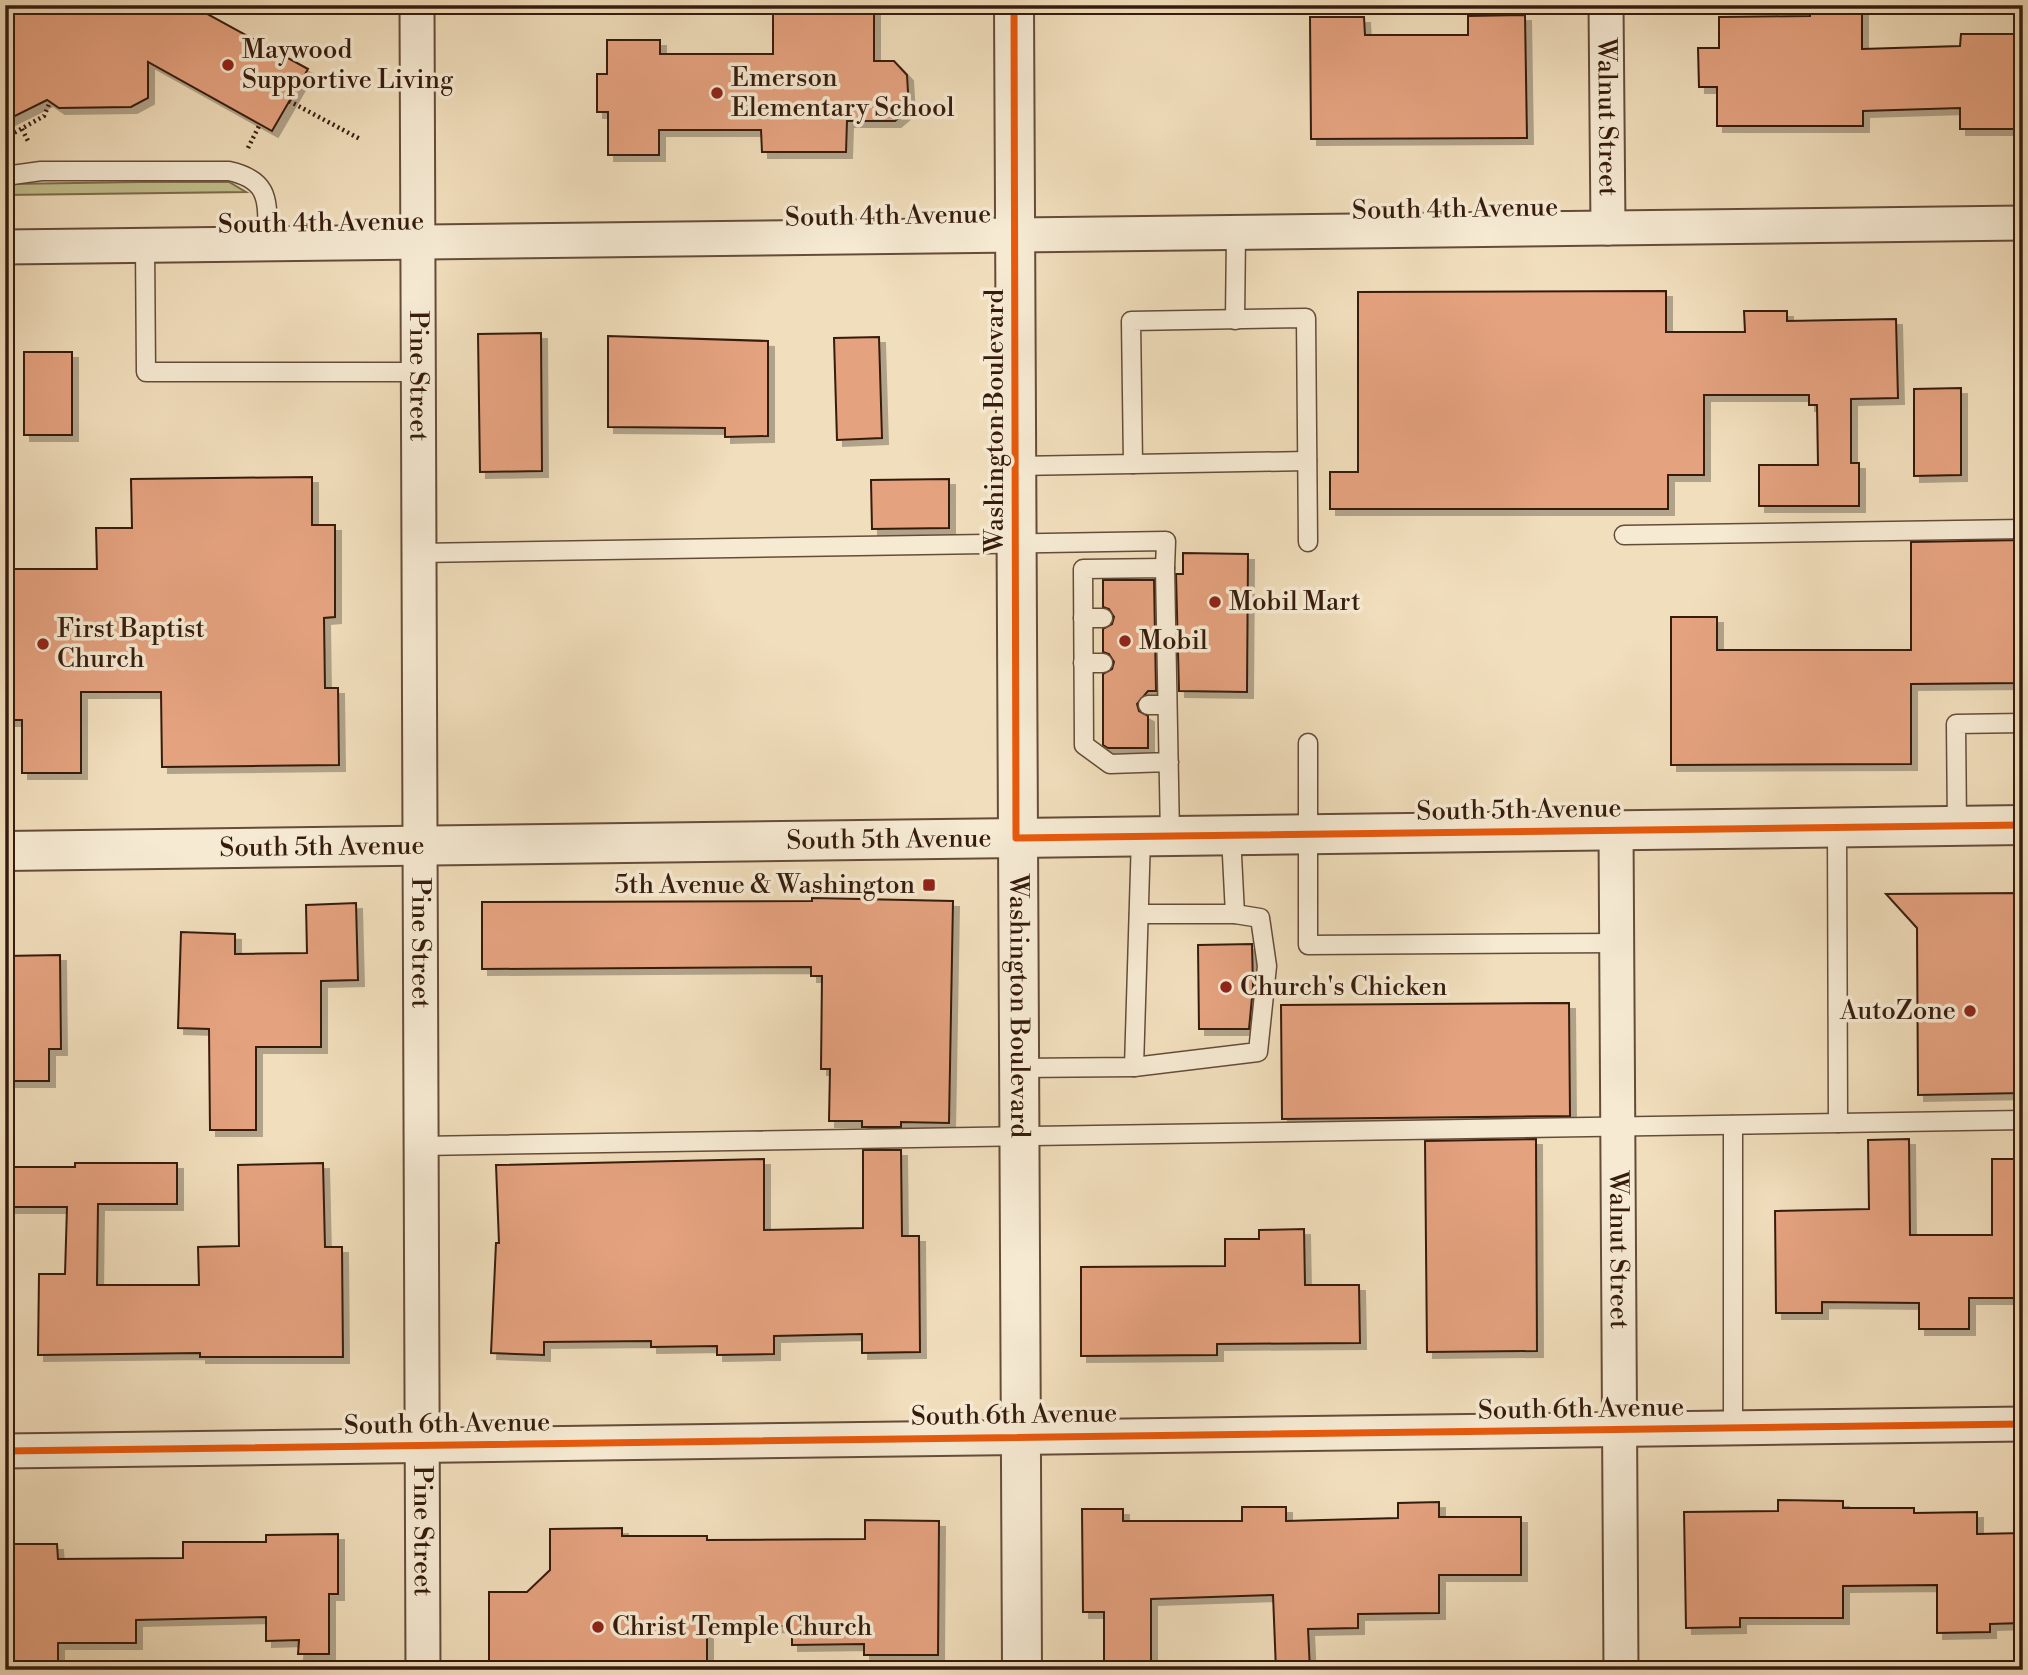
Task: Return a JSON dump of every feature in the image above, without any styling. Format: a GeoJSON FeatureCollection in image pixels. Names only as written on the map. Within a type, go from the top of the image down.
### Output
{"type":"FeatureCollection","features":[{"type":"Feature","properties":{"kind":"street","name":"Pine Street"},"geometry":{"type":"LineString","coordinates":[[417,5],[424,1670]]}},
{"type":"Feature","properties":{"kind":"street","name":"Washington Boulevard"},"geometry":{"type":"LineString","coordinates":[[1014,5],[1017,1068],[1022,1670]]}},
{"type":"Feature","properties":{"kind":"street","name":"Walnut Street"},"geometry":{"type":"LineString","coordinates":[[1606,5],[1608,228]]}},
{"type":"Feature","properties":{"kind":"street","name":"South 4th Avenue"},"geometry":{"type":"LineString","coordinates":[[5,247],[2023,223]]}},
{"type":"Feature","properties":{"kind":"street","name":"South 5th Avenue"},"geometry":{"type":"LineString","coordinates":[[5,851],[2023,825]]}},
{"type":"Feature","properties":{"kind":"street","name":"Walnut Street"},"geometry":{"type":"LineString","coordinates":[[1616,830],[1621,1670]]}},
{"type":"Feature","properties":{"kind":"street","name":"South 6th Avenue"},"geometry":{"type":"LineString","coordinates":[[5,1451],[2023,1424]]}},
{"type":"Feature","properties":{"kind":"lane"},"geometry":{"type":"LineString","coordinates":[[5,176],[41,171],[229,171],[247,174],[262,185],[268,244]]}},
{"type":"Feature","properties":{"kind":"lane"},"geometry":{"type":"LineString","coordinates":[[1235,320],[1236,233]]}},
{"type":"Feature","properties":{"kind":"lane"},"geometry":{"type":"LineString","coordinates":[[145,246],[146,372],[418,372]]}},
{"type":"Feature","properties":{"kind":"lane"},"geometry":{"type":"LineString","coordinates":[[1133,464],[1131,321],[1306,318],[1308,542]]}},
{"type":"Feature","properties":{"kind":"lane"},"geometry":{"type":"LineString","coordinates":[[1016,466],[1307,461]]}},
{"type":"Feature","properties":{"kind":"lane"},"geometry":{"type":"LineString","coordinates":[[1624,535],[2023,529]]}},
{"type":"Feature","properties":{"kind":"lane"},"geometry":{"type":"LineString","coordinates":[[1072,541],[1074,554],[1083,569],[1084,745],[1111,764],[1169,762]]}},
{"type":"Feature","properties":{"kind":"lane"},"geometry":{"type":"LineString","coordinates":[[419,553],[1166,541],[1165,568],[1157,618],[1167,664],[1169,762],[1139,914],[1134,1067]]}},
{"type":"Feature","properties":{"kind":"lane"},"geometry":{"type":"LineString","coordinates":[[1083,569],[1165,568]]}},
{"type":"Feature","properties":{"kind":"lane"},"geometry":{"type":"LineString","coordinates":[[1083,618],[1103,618]]}},
{"type":"Feature","properties":{"kind":"lane"},"geometry":{"type":"LineString","coordinates":[[1083,663],[1103,663]]}},
{"type":"Feature","properties":{"kind":"lane"},"geometry":{"type":"LineString","coordinates":[[1148,664],[1167,664]]}},
{"type":"Feature","properties":{"kind":"lane"},"geometry":{"type":"LineString","coordinates":[[1084,706],[1103,705]]}},
{"type":"Feature","properties":{"kind":"lane"},"geometry":{"type":"LineString","coordinates":[[1148,705],[1167,705]]}},
{"type":"Feature","properties":{"kind":"lane"},"geometry":{"type":"LineString","coordinates":[[1956,826],[1956,724],[2023,723]]}},
{"type":"Feature","properties":{"kind":"lane"},"geometry":{"type":"LineString","coordinates":[[1308,743],[1308,945],[1617,943]]}},
{"type":"Feature","properties":{"kind":"lane"},"geometry":{"type":"LineString","coordinates":[[1838,827],[1838,1123]]}},
{"type":"Feature","properties":{"kind":"lane"},"geometry":{"type":"LineString","coordinates":[[1231,836],[1235,914]]}},
{"type":"Feature","properties":{"kind":"lane"},"geometry":{"type":"LineString","coordinates":[[1017,1068],[1134,1067],[1258,1052],[1267,966],[1260,918],[1235,914],[1139,914]]}},
{"type":"Feature","properties":{"kind":"lane"},"geometry":{"type":"LineString","coordinates":[[421,1146],[2023,1120]]}},
{"type":"Feature","properties":{"kind":"lane"},"geometry":{"type":"LineString","coordinates":[[1733,1428],[1734,1125]]}},
{"type":"Feature","properties":{"kind":"path"},"geometry":{"type":"LineString","coordinates":[[5,138],[44,116],[50,102]]}},
{"type":"Feature","properties":{"kind":"path"},"geometry":{"type":"LineString","coordinates":[[289,102],[360,139]]}},
{"type":"Feature","properties":{"kind":"shaded area"},"geometry":{"type":"Polygon","coordinates":[[[229,182],[246,192],[5,195],[5,186],[9,184],[229,182]]]}},
{"type":"Feature","properties":{"kind":"building","name":"Maywood Supportive Living"},"geometry":{"type":"Polygon","coordinates":[[[5,5],[191,5],[308,69],[272,131],[148,62],[148,98],[131,107],[59,108],[47,100],[5,121],[5,5]]]}},
{"type":"Feature","properties":{"kind":"building"},"geometry":{"type":"Polygon","coordinates":[[[773,5],[874,5],[874,61],[894,61],[907,75],[909,109],[895,121],[847,121],[846,152],[762,152],[761,130],[659,130],[659,155],[608,155],[608,112],[597,112],[597,74],[607,74],[607,40],[660,40],[660,54],[773,54],[773,5]]]}},
{"type":"Feature","properties":{"kind":"building"},"geometry":{"type":"Polygon","coordinates":[[[1810,5],[1862,5],[1862,49],[1960,46],[1961,34],[2014,34],[2014,129],[1960,129],[1960,108],[1863,111],[1863,126],[1717,126],[1717,87],[1699,87],[1698,48],[1719,48],[1719,17],[1810,16],[1810,5]]]}},
{"type":"Feature","properties":{"kind":"building"},"geometry":{"type":"Polygon","coordinates":[[[1525,15],[1527,138],[1311,139],[1310,17],[1364,17],[1365,35],[1468,35],[1468,16],[1525,15]]]}},
{"type":"Feature","properties":{"kind":"building"},"geometry":{"type":"Polygon","coordinates":[[[1666,291],[1666,332],[1745,332],[1744,311],[1787,311],[1787,321],[1896,319],[1898,398],[1851,399],[1851,463],[1859,463],[1859,506],[1759,506],[1759,465],[1818,465],[1817,405],[1809,405],[1809,395],[1704,395],[1704,475],[1668,475],[1668,509],[1330,509],[1330,472],[1358,472],[1358,292],[1666,291]]]}},
{"type":"Feature","properties":{"kind":"building"},"geometry":{"type":"Polygon","coordinates":[[[541,333],[542,471],[480,472],[478,334],[541,333]]]}},
{"type":"Feature","properties":{"kind":"building"},"geometry":{"type":"Polygon","coordinates":[[[608,336],[768,341],[768,436],[725,437],[725,428],[608,427],[608,336]]]}},
{"type":"Feature","properties":{"kind":"building"},"geometry":{"type":"Polygon","coordinates":[[[879,337],[882,438],[837,440],[834,338],[879,337]]]}},
{"type":"Feature","properties":{"kind":"building"},"geometry":{"type":"Polygon","coordinates":[[[24,352],[72,352],[72,435],[24,435],[24,352]]]}},
{"type":"Feature","properties":{"kind":"building"},"geometry":{"type":"Polygon","coordinates":[[[1961,388],[1961,475],[1914,476],[1914,389],[1961,388]]]}},
{"type":"Feature","properties":{"kind":"building"},"geometry":{"type":"Polygon","coordinates":[[[312,477],[312,525],[335,525],[335,617],[324,618],[325,688],[338,688],[339,765],[162,767],[161,692],[81,692],[81,773],[22,773],[22,720],[5,720],[5,569],[97,569],[96,528],[132,528],[131,479],[312,477]]]}},
{"type":"Feature","properties":{"kind":"building"},"geometry":{"type":"Polygon","coordinates":[[[949,479],[949,528],[872,529],[871,480],[949,479]]]}},
{"type":"Feature","properties":{"kind":"building"},"geometry":{"type":"Polygon","coordinates":[[[2023,540],[2023,683],[1911,684],[1911,764],[1671,765],[1671,617],[1717,617],[1717,650],[1911,650],[1911,542],[2023,540]]]}},
{"type":"Feature","properties":{"kind":"building","name":"Mobil Mart"},"geometry":{"type":"Polygon","coordinates":[[[1183,553],[1248,554],[1247,692],[1179,691],[1176,574],[1183,574],[1183,553]]]}},
{"type":"Feature","properties":{"kind":"building","name":"Mobil"},"geometry":{"type":"Polygon","coordinates":[[[1103,580],[1154,580],[1156,691],[1148,691],[1137,704],[1139,711],[1148,716],[1148,748],[1108,748],[1103,745],[1103,674],[1112,669],[1114,662],[1109,654],[1103,652],[1103,629],[1112,624],[1114,617],[1109,609],[1103,607],[1103,580]]]}},
{"type":"Feature","properties":{"kind":"building","name":"AutoZone"},"geometry":{"type":"Polygon","coordinates":[[[2023,893],[2023,1093],[1918,1095],[1917,928],[1886,894],[2023,893]]]}},
{"type":"Feature","properties":{"kind":"building"},"geometry":{"type":"Polygon","coordinates":[[[812,898],[953,901],[949,1123],[901,1122],[901,1127],[862,1127],[862,1121],[829,1121],[830,1069],[821,1069],[822,976],[811,976],[811,967],[482,969],[482,902],[812,901],[812,898]]]}},
{"type":"Feature","properties":{"kind":"building"},"geometry":{"type":"Polygon","coordinates":[[[356,903],[358,980],[321,981],[321,1047],[256,1047],[256,1130],[210,1130],[209,1029],[178,1028],[181,932],[235,934],[235,954],[307,953],[306,905],[356,903]]]}},
{"type":"Feature","properties":{"kind":"building","name":"Church's Chicken"},"geometry":{"type":"Polygon","coordinates":[[[1252,944],[1253,987],[1249,1029],[1199,1029],[1198,945],[1252,944]]]}},
{"type":"Feature","properties":{"kind":"building"},"geometry":{"type":"Polygon","coordinates":[[[60,955],[61,1049],[49,1049],[49,1081],[6,1081],[5,956],[60,955]]]}},
{"type":"Feature","properties":{"kind":"building"},"geometry":{"type":"Polygon","coordinates":[[[1569,1003],[1570,1116],[1282,1119],[1281,1005],[1569,1003]]]}},
{"type":"Feature","properties":{"kind":"building"},"geometry":{"type":"Polygon","coordinates":[[[1536,1139],[1537,1351],[1427,1352],[1425,1141],[1536,1139]]]}},
{"type":"Feature","properties":{"kind":"building"},"geometry":{"type":"Polygon","coordinates":[[[1909,1139],[1910,1235],[1992,1235],[1992,1159],[2023,1159],[2023,1298],[1969,1298],[1969,1329],[1919,1329],[1919,1303],[1822,1302],[1822,1313],[1776,1313],[1775,1211],[1869,1209],[1868,1140],[1909,1139]]]}},
{"type":"Feature","properties":{"kind":"building"},"geometry":{"type":"Polygon","coordinates":[[[863,1150],[901,1150],[902,1236],[919,1236],[920,1352],[862,1353],[862,1334],[774,1336],[774,1354],[717,1355],[717,1346],[651,1347],[651,1341],[544,1342],[544,1355],[491,1353],[496,1243],[499,1243],[496,1165],[764,1159],[764,1230],[863,1228],[863,1150]]]}},
{"type":"Feature","properties":{"kind":"building"},"geometry":{"type":"Polygon","coordinates":[[[75,1163],[177,1163],[177,1204],[98,1204],[97,1285],[199,1285],[198,1247],[239,1246],[238,1165],[323,1163],[325,1247],[342,1247],[343,1357],[200,1357],[200,1353],[38,1355],[39,1274],[65,1274],[67,1207],[5,1207],[5,1167],[75,1167],[75,1163]]]}},
{"type":"Feature","properties":{"kind":"building"},"geometry":{"type":"Polygon","coordinates":[[[1304,1229],[1305,1285],[1359,1285],[1360,1343],[1217,1344],[1217,1355],[1081,1356],[1081,1267],[1225,1266],[1225,1239],[1259,1239],[1259,1230],[1304,1229]]]}},
{"type":"Feature","properties":{"kind":"building"},"geometry":{"type":"Polygon","coordinates":[[[1778,1500],[1843,1501],[1843,1508],[1914,1508],[1914,1513],[1977,1512],[1977,1534],[2023,1533],[2023,1623],[1990,1624],[1990,1632],[1937,1633],[1937,1585],[1843,1586],[1843,1618],[1740,1618],[1740,1627],[1686,1628],[1684,1512],[1778,1511],[1778,1500]]]}},
{"type":"Feature","properties":{"kind":"building"},"geometry":{"type":"Polygon","coordinates":[[[1439,1502],[1439,1517],[1521,1517],[1521,1575],[1439,1575],[1439,1613],[1358,1614],[1358,1628],[1308,1629],[1310,1670],[1276,1670],[1273,1595],[1151,1599],[1151,1670],[1104,1670],[1104,1612],[1083,1612],[1082,1509],[1123,1509],[1123,1521],[1242,1521],[1242,1507],[1286,1507],[1286,1521],[1398,1518],[1398,1503],[1439,1502]]]}},
{"type":"Feature","properties":{"kind":"building"},"geometry":{"type":"Polygon","coordinates":[[[865,1520],[939,1521],[938,1655],[864,1655],[864,1644],[792,1645],[792,1626],[707,1627],[707,1670],[536,1670],[526,1662],[489,1662],[489,1592],[527,1592],[550,1570],[550,1529],[622,1528],[622,1536],[707,1536],[707,1540],[865,1539],[865,1520]]]}},
{"type":"Feature","properties":{"kind":"building"},"geometry":{"type":"Polygon","coordinates":[[[338,1534],[338,1594],[329,1594],[329,1654],[298,1654],[299,1640],[266,1641],[266,1617],[136,1620],[136,1643],[58,1643],[58,1664],[5,1664],[5,1544],[57,1544],[58,1559],[183,1558],[183,1542],[266,1542],[266,1535],[338,1534]]]}},
{"type":"Feature","properties":{"kind":"cycle path"},"geometry":{"type":"LineString","coordinates":[[1014,5],[1016,838],[2023,825]]}},
{"type":"Feature","properties":{"kind":"cycle path"},"geometry":{"type":"LineString","coordinates":[[5,1451],[2023,1424]]}},
{"type":"Feature","properties":{"kind":"place","name":"Maywood Supportive Living"},"geometry":{"type":"Point","coordinates":[228,65]}},
{"type":"Feature","properties":{"kind":"place","name":"Emerson Elementary School"},"geometry":{"type":"Point","coordinates":[717,93]}},
{"type":"Feature","properties":{"kind":"place","name":"Mobil Mart"},"geometry":{"type":"Point","coordinates":[1215,602]}},
{"type":"Feature","properties":{"kind":"place","name":"Mobil"},"geometry":{"type":"Point","coordinates":[1125,641]}},
{"type":"Feature","properties":{"kind":"place","name":"First Baptist Church"},"geometry":{"type":"Point","coordinates":[43,644]}},
{"type":"Feature","properties":{"kind":"place","name":"5th Avenue & Washington"},"geometry":{"type":"Point","coordinates":[929,885]}},
{"type":"Feature","properties":{"kind":"place","name":"Church's Chicken"},"geometry":{"type":"Point","coordinates":[1226,987]}},
{"type":"Feature","properties":{"kind":"place","name":"AutoZone"},"geometry":{"type":"Point","coordinates":[1970,1011]}},
{"type":"Feature","properties":{"kind":"place","name":"Christ Temple Church"},"geometry":{"type":"Point","coordinates":[598,1627]}}]}
